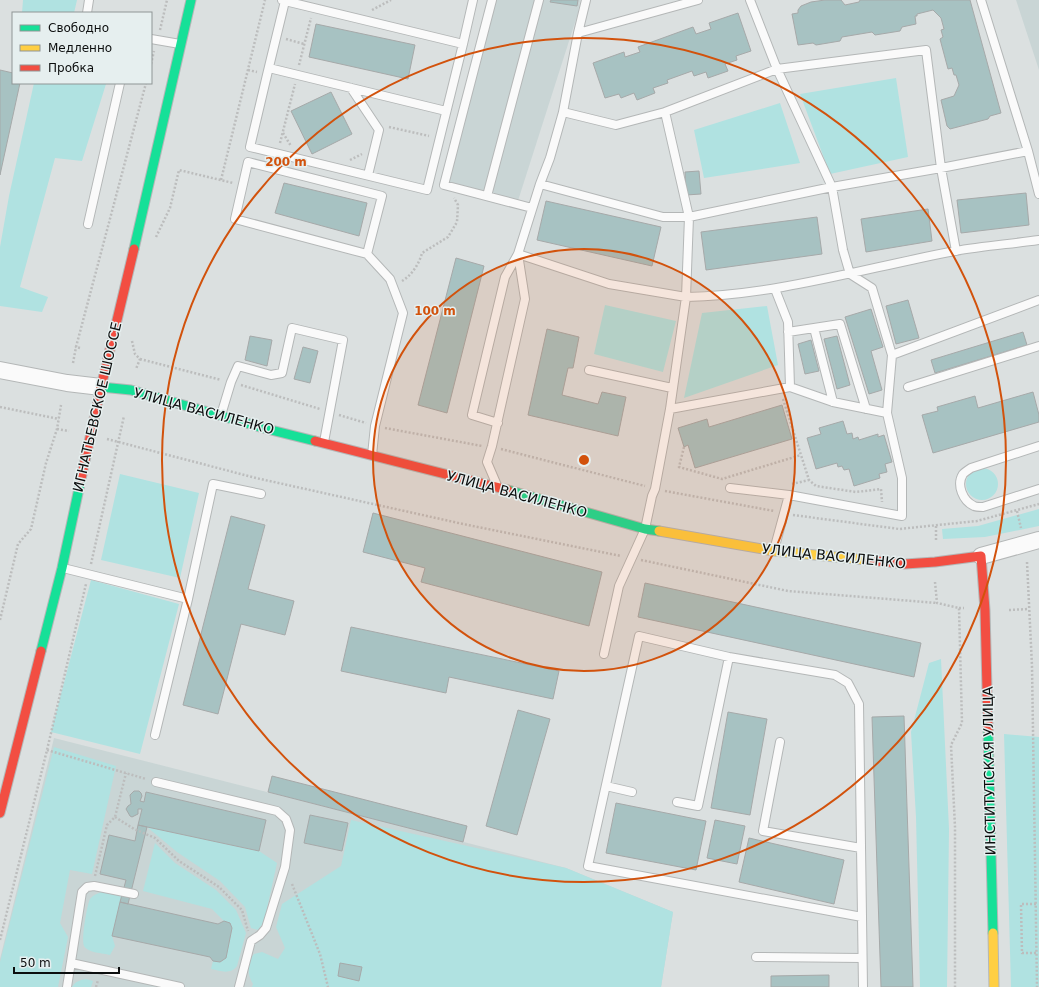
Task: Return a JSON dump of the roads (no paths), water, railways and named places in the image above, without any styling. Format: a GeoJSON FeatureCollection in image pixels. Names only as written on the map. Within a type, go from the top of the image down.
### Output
{"type":"FeatureCollection","features":[{"type":"Feature","properties":{"kind":"main road","name":"ИГНАТЬЕВСКОЕ ШОССЕ"},"geometry":{"type":"LineString","coordinates":[[0,813],[62,568],[101,387],[191,0]]}},
{"type":"Feature","properties":{"kind":"main road","name":"УЛИЦА ВАСИЛЕНКО"},"geometry":{"type":"LineString","coordinates":[[101,387],[131,390],[221,416],[372,456],[498,487],[645,529],[774,551],[905,564],[981,556]]}},
{"type":"Feature","properties":{"kind":"main road","name":"ИНСТИТУТСКАЯ УЛИЦА"},"geometry":{"type":"LineString","coordinates":[[981,556],[985,610],[994,987]]}},
{"type":"Feature","properties":{"kind":"street","name":"УЛИЦА ВАСИЛЕНКО"},"geometry":{"type":"LineString","coordinates":[[0,370],[67,383],[101,387]]}},
{"type":"Feature","properties":{"kind":"street","name":"УЛИЦА ВАСИЛЕНКО"},"geometry":{"type":"LineString","coordinates":[[981,556],[1039,540]]}},
{"type":"Feature","properties":{"kind":"lane"},"geometry":{"type":"LineString","coordinates":[[87,12],[89,0]]}},
{"type":"Feature","properties":{"kind":"lane"},"geometry":{"type":"LineString","coordinates":[[463,44],[284,0],[250,147],[427,190],[440,139],[446,111],[463,44],[473,0]]}},
{"type":"Feature","properties":{"kind":"lane"},"geometry":{"type":"LineString","coordinates":[[492,0],[444,185],[532,208]]}},
{"type":"Feature","properties":{"kind":"lane"},"geometry":{"type":"LineString","coordinates":[[487,196],[539,0]]}},
{"type":"Feature","properties":{"kind":"lane"},"geometry":{"type":"LineString","coordinates":[[498,423],[472,416],[505,277],[518,254],[540,184],[550,158],[563,112],[586,0]]}},
{"type":"Feature","properties":{"kind":"lane"},"geometry":{"type":"LineString","coordinates":[[578,33],[698,0]]}},
{"type":"Feature","properties":{"kind":"lane"},"geometry":{"type":"LineString","coordinates":[[730,488],[789,495],[902,516],[902,478],[887,413],[892,355],[872,288],[850,274],[843,250],[832,187],[776,69],[750,0]]}},
{"type":"Feature","properties":{"kind":"lane"},"geometry":{"type":"LineString","coordinates":[[981,0],[1028,151],[1039,194]]}},
{"type":"Feature","properties":{"kind":"lane"},"geometry":{"type":"LineString","coordinates":[[152,39],[180,44]]}},
{"type":"Feature","properties":{"kind":"lane"},"geometry":{"type":"LineString","coordinates":[[563,112],[616,126],[665,112],[776,69],[926,50],[941,168],[956,251]]}},
{"type":"Feature","properties":{"kind":"lane"},"geometry":{"type":"LineString","coordinates":[[269,68],[446,111]]}},
{"type":"Feature","properties":{"kind":"lane"},"geometry":{"type":"LineString","coordinates":[[88,224],[120,84]]}},
{"type":"Feature","properties":{"kind":"lane"},"geometry":{"type":"LineString","coordinates":[[351,88],[379,130],[368,176]]}},
{"type":"Feature","properties":{"kind":"lane"},"geometry":{"type":"LineString","coordinates":[[604,654],[619,586],[645,529],[670,409],[686,297],[689,217],[665,112]]}},
{"type":"Feature","properties":{"kind":"lane"},"geometry":{"type":"LineString","coordinates":[[540,184],[663,217],[689,217],[832,187],[1028,151]]}},
{"type":"Feature","properties":{"kind":"lane"},"geometry":{"type":"LineString","coordinates":[[367,254],[382,196],[248,162],[235,219],[367,254],[390,279],[403,313],[375,426],[372,456]]}},
{"type":"Feature","properties":{"kind":"lane"},"geometry":{"type":"LineString","coordinates":[[518,254],[609,284],[686,297],[710,297],[775,289],[956,251],[1039,240]]}},
{"type":"Feature","properties":{"kind":"lane"},"geometry":{"type":"LineString","coordinates":[[498,487],[487,462],[498,423],[526,300],[518,254]]}},
{"type":"Feature","properties":{"kind":"lane"},"geometry":{"type":"LineString","coordinates":[[775,289],[788,322],[790,387]]}},
{"type":"Feature","properties":{"kind":"lane"},"geometry":{"type":"LineString","coordinates":[[892,355],[1039,300]]}},
{"type":"Feature","properties":{"kind":"lane"},"geometry":{"type":"LineString","coordinates":[[788,332],[840,324],[866,409]]}},
{"type":"Feature","properties":{"kind":"lane"},"geometry":{"type":"LineString","coordinates":[[221,416],[231,382],[238,366],[271,375],[282,373],[292,328],[343,340],[324,443]]}},
{"type":"Feature","properties":{"kind":"lane"},"geometry":{"type":"LineString","coordinates":[[814,328],[833,402]]}},
{"type":"Feature","properties":{"kind":"lane"},"geometry":{"type":"LineString","coordinates":[[908,387],[1039,346]]}},
{"type":"Feature","properties":{"kind":"lane"},"geometry":{"type":"LineString","coordinates":[[590,370],[672,388]]}},
{"type":"Feature","properties":{"kind":"lane"},"geometry":{"type":"LineString","coordinates":[[670,409],[790,387],[833,402],[887,413]]}},
{"type":"Feature","properties":{"kind":"lane"},"geometry":{"type":"LineString","coordinates":[[1039,446],[971,468],[963,475],[960,484],[962,494],[967,501],[974,506],[983,507],[1039,489]]}},
{"type":"Feature","properties":{"kind":"lane"},"geometry":{"type":"LineString","coordinates":[[155,735],[188,599],[213,484],[261,494]]}},
{"type":"Feature","properties":{"kind":"lane"},"geometry":{"type":"LineString","coordinates":[[774,551],[789,495]]}},
{"type":"Feature","properties":{"kind":"lane"},"geometry":{"type":"LineString","coordinates":[[62,568],[188,599]]}},
{"type":"Feature","properties":{"kind":"lane"},"geometry":{"type":"LineString","coordinates":[[862,917],[588,866],[638,636],[729,656],[835,675],[848,683],[859,704],[863,987]]}},
{"type":"Feature","properties":{"kind":"lane"},"geometry":{"type":"LineString","coordinates":[[677,802],[698,806],[729,656]]}},
{"type":"Feature","properties":{"kind":"lane"},"geometry":{"type":"LineString","coordinates":[[780,742],[763,831],[861,848]]}},
{"type":"Feature","properties":{"kind":"lane"},"geometry":{"type":"LineString","coordinates":[[156,782],[277,811],[286,819],[290,830],[285,867],[266,928],[260,935],[251,941],[239,987]]}},
{"type":"Feature","properties":{"kind":"lane"},"geometry":{"type":"LineString","coordinates":[[606,786],[632,792]]}},
{"type":"Feature","properties":{"kind":"lane"},"geometry":{"type":"LineString","coordinates":[[66,987],[82,892],[87,887],[94,886],[134,894]]}},
{"type":"Feature","properties":{"kind":"lane"},"geometry":{"type":"LineString","coordinates":[[756,957],[862,958]]}},
{"type":"Feature","properties":{"kind":"lane"},"geometry":{"type":"LineString","coordinates":[[70,963],[180,987]]}}]}
